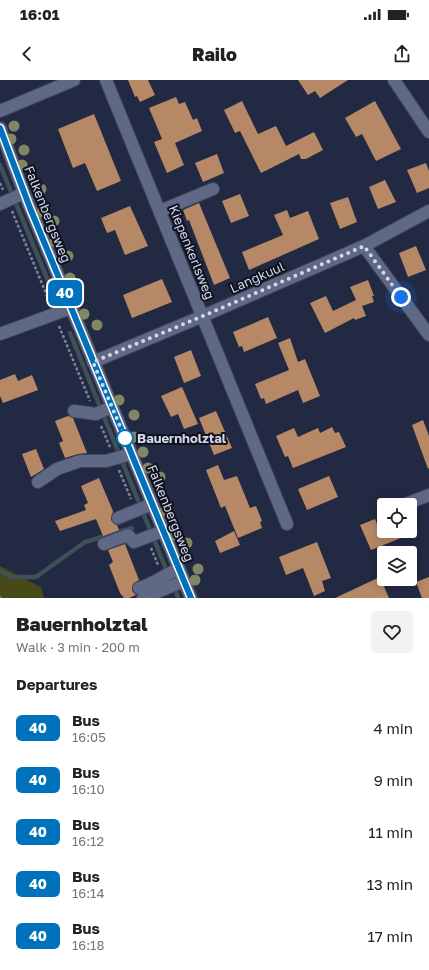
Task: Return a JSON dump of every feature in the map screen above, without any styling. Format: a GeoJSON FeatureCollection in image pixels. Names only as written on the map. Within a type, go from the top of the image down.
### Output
{"type":"FeatureCollection","features":[{"type":"Feature","properties":{"kind":"street"},"geometry":{"type":"LineString","coordinates":[[0,111],[72,80]]}},
{"type":"Feature","properties":{"kind":"street","name":"Kiepenkerlsweg"},"geometry":{"type":"LineString","coordinates":[[106,80],[287,524]]}},
{"type":"Feature","properties":{"kind":"street"},"geometry":{"type":"LineString","coordinates":[[394,80],[429,132]]}},
{"type":"Feature","properties":{"kind":"street","name":"Falkenbergsweg"},"geometry":{"type":"LineString","coordinates":[[0,128],[11,199],[71,308],[93,362],[103,411],[154,535],[170,573],[177,584],[191,598]]}},
{"type":"Feature","properties":{"kind":"street"},"geometry":{"type":"LineString","coordinates":[[160,212],[213,189]]}},
{"type":"Feature","properties":{"kind":"street","name":"Langkuul"},"geometry":{"type":"LineString","coordinates":[[93,362],[364,246],[429,211]]}},
{"type":"Feature","properties":{"kind":"street"},"geometry":{"type":"LineString","coordinates":[[364,246],[429,335]]}},
{"type":"Feature","properties":{"kind":"street"},"geometry":{"type":"LineString","coordinates":[[0,334],[71,308]]}},
{"type":"Feature","properties":{"kind":"street"},"geometry":{"type":"LineString","coordinates":[[74,411],[103,411]]}},
{"type":"Feature","properties":{"kind":"street"},"geometry":{"type":"LineString","coordinates":[[38,482],[57,468],[80,461],[106,461],[122,457]]}},
{"type":"Feature","properties":{"kind":"street"},"geometry":{"type":"LineString","coordinates":[[417,500],[429,495]]}},
{"type":"Feature","properties":{"kind":"street"},"geometry":{"type":"LineString","coordinates":[[118,518],[143,508]]}},
{"type":"Feature","properties":{"kind":"street"},"geometry":{"type":"LineString","coordinates":[[104,544],[128,535],[134,542],[154,535]]}},
{"type":"Feature","properties":{"kind":"street"},"geometry":{"type":"LineString","coordinates":[[141,593],[149,585],[170,573]]}},
{"type":"Feature","properties":{"kind":"street"},"geometry":{"type":"LineString","coordinates":[[141,593],[177,584]]}},
{"type":"Feature","properties":{"kind":"path"},"geometry":{"type":"LineString","coordinates":[[0,183],[11,199],[54,314],[103,411],[143,508]]}},
{"type":"Feature","properties":{"kind":"path"},"geometry":{"type":"LineString","coordinates":[[154,535],[170,573]]}},
{"type":"Feature","properties":{"kind":"shaded area"},"geometry":{"type":"Polygon","coordinates":[[[0,566],[41,587],[44,598],[0,598],[0,566]]]}},
{"type":"Feature","properties":{"kind":"building"},"geometry":{"type":"Polygon","coordinates":[[[128,80],[148,80],[155,95],[140,102],[137,96],[135,97],[128,80]]]}},
{"type":"Feature","properties":{"kind":"building"},"geometry":{"type":"Polygon","coordinates":[[[298,80],[348,80],[320,98],[315,91],[308,95],[298,80]]]}},
{"type":"Feature","properties":{"kind":"building"},"geometry":{"type":"Polygon","coordinates":[[[176,97],[179,104],[185,102],[193,120],[197,118],[202,131],[175,143],[184,165],[167,173],[154,142],[162,139],[149,108],[176,97]]]}},
{"type":"Feature","properties":{"kind":"building"},"geometry":{"type":"Polygon","coordinates":[[[242,101],[258,134],[276,126],[286,146],[314,132],[323,150],[306,159],[301,159],[299,154],[261,173],[240,131],[235,133],[224,110],[242,101]]]}},
{"type":"Feature","properties":{"kind":"building"},"geometry":{"type":"Polygon","coordinates":[[[375,101],[401,149],[376,161],[362,134],[356,137],[345,118],[375,101]]]}},
{"type":"Feature","properties":{"kind":"building"},"geometry":{"type":"Polygon","coordinates":[[[94,114],[121,181],[97,191],[85,163],[73,168],[58,129],[94,114]]]}},
{"type":"Feature","properties":{"kind":"building"},"geometry":{"type":"Polygon","coordinates":[[[217,154],[224,173],[203,182],[195,163],[217,154]]]}},
{"type":"Feature","properties":{"kind":"building"},"geometry":{"type":"Polygon","coordinates":[[[426,163],[429,171],[429,188],[417,193],[407,170],[426,163]]]}},
{"type":"Feature","properties":{"kind":"building"},"geometry":{"type":"Polygon","coordinates":[[[385,180],[396,202],[378,209],[369,187],[385,180]]]}},
{"type":"Feature","properties":{"kind":"building"},"geometry":{"type":"Polygon","coordinates":[[[240,194],[249,216],[231,223],[222,201],[240,194]]]}},
{"type":"Feature","properties":{"kind":"building"},"geometry":{"type":"Polygon","coordinates":[[[348,197],[357,222],[340,229],[330,203],[348,197]]]}},
{"type":"Feature","properties":{"kind":"building"},"geometry":{"type":"Polygon","coordinates":[[[199,203],[230,278],[214,285],[189,220],[187,221],[183,210],[199,203]]]}},
{"type":"Feature","properties":{"kind":"building"},"geometry":{"type":"Polygon","coordinates":[[[130,206],[148,246],[125,255],[115,230],[107,233],[101,218],[130,206]]]}},
{"type":"Feature","properties":{"kind":"building"},"geometry":{"type":"Polygon","coordinates":[[[287,210],[290,218],[308,211],[319,239],[249,270],[242,252],[283,235],[274,215],[287,210]]]}},
{"type":"Feature","properties":{"kind":"building"},"geometry":{"type":"Polygon","coordinates":[[[416,246],[426,270],[408,277],[399,253],[416,246]]]}},
{"type":"Feature","properties":{"kind":"building"},"geometry":{"type":"Polygon","coordinates":[[[162,279],[172,302],[132,318],[123,295],[162,279]]]}},
{"type":"Feature","properties":{"kind":"building"},"geometry":{"type":"Polygon","coordinates":[[[368,280],[374,296],[372,296],[374,302],[362,306],[366,316],[355,320],[354,318],[325,333],[310,303],[326,296],[333,311],[356,300],[350,287],[368,280]]]}},
{"type":"Feature","properties":{"kind":"building"},"geometry":{"type":"Polygon","coordinates":[[[268,317],[277,338],[244,352],[242,346],[239,347],[233,332],[268,317]]]}},
{"type":"Feature","properties":{"kind":"building"},"geometry":{"type":"Polygon","coordinates":[[[290,338],[298,362],[305,359],[320,396],[303,403],[298,390],[266,404],[264,398],[261,399],[255,384],[289,370],[278,343],[290,338]]]}},
{"type":"Feature","properties":{"kind":"building"},"geometry":{"type":"Polygon","coordinates":[[[191,350],[201,376],[184,383],[174,357],[191,350]]]}},
{"type":"Feature","properties":{"kind":"building"},"geometry":{"type":"Polygon","coordinates":[[[15,374],[18,381],[32,375],[38,390],[3,403],[0,396],[0,380],[15,374]]]}},
{"type":"Feature","properties":{"kind":"building"},"geometry":{"type":"Polygon","coordinates":[[[182,387],[198,424],[184,429],[178,414],[171,417],[161,396],[182,387]]]}},
{"type":"Feature","properties":{"kind":"building"},"geometry":{"type":"Polygon","coordinates":[[[216,411],[232,448],[214,455],[199,418],[216,411]]]}},
{"type":"Feature","properties":{"kind":"building"},"geometry":{"type":"Polygon","coordinates":[[[68,416],[73,418],[87,453],[65,458],[59,443],[63,441],[55,421],[68,416]]]}},
{"type":"Feature","properties":{"kind":"building"},"geometry":{"type":"Polygon","coordinates":[[[423,420],[429,436],[428,469],[412,425],[423,420]]]}},
{"type":"Feature","properties":{"kind":"building"},"geometry":{"type":"Polygon","coordinates":[[[332,427],[335,433],[339,432],[346,447],[293,468],[288,456],[285,457],[276,436],[294,428],[298,437],[318,428],[320,433],[332,427]]]}},
{"type":"Feature","properties":{"kind":"building"},"geometry":{"type":"Polygon","coordinates":[[[36,449],[44,469],[31,477],[22,454],[36,449]]]}},
{"type":"Feature","properties":{"kind":"building"},"geometry":{"type":"Polygon","coordinates":[[[218,465],[224,480],[237,476],[250,508],[256,506],[262,521],[260,522],[262,528],[238,538],[225,506],[221,508],[206,470],[218,465]]]}},
{"type":"Feature","properties":{"kind":"building"},"geometry":{"type":"Polygon","coordinates":[[[329,476],[338,497],[307,510],[298,489],[329,476]]]}},
{"type":"Feature","properties":{"kind":"building"},"geometry":{"type":"Polygon","coordinates":[[[99,478],[113,511],[111,520],[117,525],[119,530],[103,536],[96,519],[60,531],[55,521],[86,510],[84,505],[88,503],[81,486],[99,478]]]}},
{"type":"Feature","properties":{"kind":"building"},"geometry":{"type":"Polygon","coordinates":[[[375,519],[377,524],[377,538],[401,538],[381,546],[377,546],[377,548],[371,550],[360,525],[375,519]]]}},
{"type":"Feature","properties":{"kind":"building"},"geometry":{"type":"Polygon","coordinates":[[[234,531],[240,545],[220,553],[215,541],[234,531]]]}},
{"type":"Feature","properties":{"kind":"building"},"geometry":{"type":"Polygon","coordinates":[[[317,542],[331,578],[322,581],[325,591],[314,596],[303,568],[286,575],[279,557],[317,542]]]}},
{"type":"Feature","properties":{"kind":"building"},"geometry":{"type":"Polygon","coordinates":[[[125,544],[139,580],[134,583],[132,587],[132,591],[136,595],[129,598],[124,598],[120,593],[109,565],[113,562],[108,550],[125,544]]]}},
{"type":"Feature","properties":{"kind":"building"},"geometry":{"type":"Polygon","coordinates":[[[429,577],[429,598],[422,598],[417,582],[429,577]]]}},
{"type":"Feature","properties":{"kind":"building"},"geometry":{"type":"Polygon","coordinates":[[[377,578],[377,586],[384,586],[389,598],[335,598],[377,578]]]}},
{"type":"Feature","properties":{"kind":"waterway"},"geometry":{"type":"LineString","coordinates":[[0,165],[49,283]]}},
{"type":"Feature","properties":{"kind":"waterway"},"geometry":{"type":"LineString","coordinates":[[70,333],[168,574]]}},
{"type":"Feature","properties":{"kind":"waterway"},"geometry":{"type":"LineString","coordinates":[[0,571],[12,577],[36,577],[85,542],[132,528]]}},
{"type":"Feature","properties":{"kind":"waterway"},"geometry":{"type":"LineString","coordinates":[[174,586],[178,598]]}},
{"type":"Feature","properties":{"kind":"bus line","name":"40"},"geometry":{"type":"LineString","coordinates":[[0,128],[30,208],[191,598]]}},
{"type":"Feature","properties":{"kind":"place","name":"Bauernholztal"},"geometry":{"type":"Point","coordinates":[125,438]}},
{"type":"Feature","properties":{"kind":"route"},"geometry":{"type":"LineString","coordinates":[[125,438],[93,362],[364,246],[401,297]]}}]}
